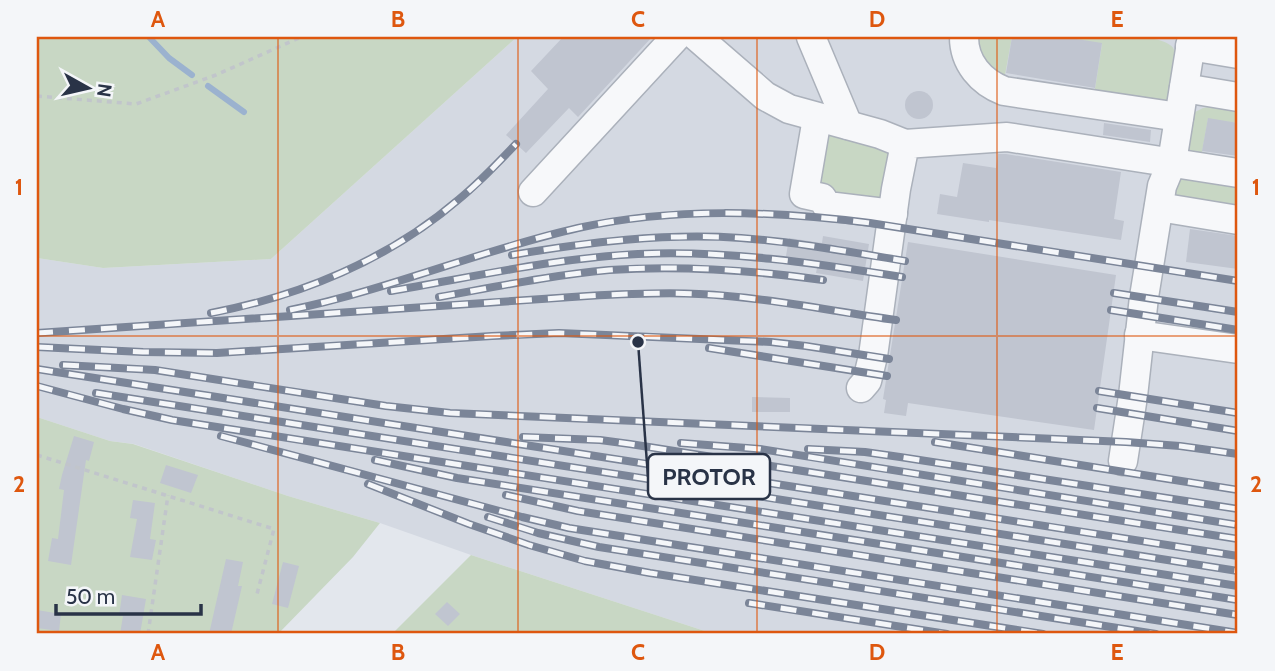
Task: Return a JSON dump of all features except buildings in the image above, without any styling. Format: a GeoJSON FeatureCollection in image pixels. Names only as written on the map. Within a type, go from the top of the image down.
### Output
{"type":"FeatureCollection","features":[{"type":"Feature","properties":{"kind":"lane"},"geometry":{"type":"LineString","coordinates":[[533,192],[676,37]]}},
{"type":"Feature","properties":{"kind":"lane"},"geometry":{"type":"LineString","coordinates":[[697,37],[765,96],[789,109],[880,134],[905,144],[1007,137],[1238,173]]}},
{"type":"Feature","properties":{"kind":"lane"},"geometry":{"type":"LineString","coordinates":[[811,37],[848,125]]}},
{"type":"Feature","properties":{"kind":"lane"},"geometry":{"type":"LineString","coordinates":[[964,37],[968,58],[979,76],[991,86],[1004,91],[1179,117]]}},
{"type":"Feature","properties":{"kind":"lane"},"geometry":{"type":"LineString","coordinates":[[1123,461],[1141,314],[1162,186],[1171,163],[1191,41],[1238,54]]}},
{"type":"Feature","properties":{"kind":"lane"},"geometry":{"type":"LineString","coordinates":[[1184,88],[1238,97]]}},
{"type":"Feature","properties":{"kind":"lane"},"geometry":{"type":"LineString","coordinates":[[817,118],[804,194],[822,198],[827,206],[893,214]]}},
{"type":"Feature","properties":{"kind":"lane"},"geometry":{"type":"LineString","coordinates":[[861,388],[867,381],[873,356],[905,144]]}},
{"type":"Feature","properties":{"kind":"lane"},"geometry":{"type":"LineString","coordinates":[[1159,207],[1238,220]]}},
{"type":"Feature","properties":{"kind":"lane"},"geometry":{"type":"LineString","coordinates":[[1139,335],[1238,349]]}},
{"type":"Feature","properties":{"kind":"path"},"geometry":{"type":"LineString","coordinates":[[37,96],[136,104],[216,75],[301,37]]}},
{"type":"Feature","properties":{"kind":"path"},"geometry":{"type":"LineString","coordinates":[[37,455],[274,529],[257,594]]}},
{"type":"Feature","properties":{"kind":"path"},"geometry":{"type":"LineString","coordinates":[[148,634],[169,495]]}},
{"type":"Feature","properties":{"kind":"shaded area"},"geometry":{"type":"Polygon","coordinates":[[[517,37],[1238,38],[1238,634],[711,633],[134,444],[110,441],[37,417],[37,258],[103,268],[271,259],[517,37]]]}},
{"type":"Feature","properties":{"kind":"green space"},"geometry":{"type":"Polygon","coordinates":[[[37,37],[517,37],[271,259],[103,268],[37,258],[37,37]]]}},
{"type":"Feature","properties":{"kind":"green space"},"geometry":{"type":"Polygon","coordinates":[[[969,37],[1012,37],[1004,80],[995,80],[969,37]]]}},
{"type":"Feature","properties":{"kind":"green space"},"geometry":{"type":"Polygon","coordinates":[[[1064,37],[1150,38],[1170,45],[1176,54],[1170,103],[1094,95],[1102,44],[1064,37]]]}},
{"type":"Feature","properties":{"kind":"green space"},"geometry":{"type":"Polygon","coordinates":[[[1215,106],[1238,110],[1238,123],[1208,119],[1202,152],[1212,154],[1211,162],[1197,160],[1186,147],[1191,114],[1215,106]]]}},
{"type":"Feature","properties":{"kind":"green space"},"geometry":{"type":"Polygon","coordinates":[[[826,133],[882,148],[888,153],[893,164],[883,206],[816,192],[826,133]]]}},
{"type":"Feature","properties":{"kind":"green space"},"geometry":{"type":"Polygon","coordinates":[[[1185,177],[1238,184],[1238,210],[1178,198],[1175,195],[1176,186],[1178,181],[1185,177]]]}},
{"type":"Feature","properties":{"kind":"green space"},"geometry":{"type":"Polygon","coordinates":[[[37,417],[110,441],[133,444],[288,496],[380,523],[353,557],[278,634],[37,634],[37,417]]]}},
{"type":"Feature","properties":{"kind":"green space"},"geometry":{"type":"Polygon","coordinates":[[[471,555],[711,633],[719,634],[392,634],[471,555]]]}},
{"type":"Feature","properties":{"kind":"waterway"},"geometry":{"type":"LineString","coordinates":[[149,37],[169,58],[192,75]]}},
{"type":"Feature","properties":{"kind":"waterway"},"geometry":{"type":"LineString","coordinates":[[208,86],[244,112]]}},
{"type":"Feature","properties":{"kind":"railway"},"geometry":{"type":"LineString","coordinates":[[211,313],[310,286],[373,258],[402,241],[458,200],[516,144]]}},
{"type":"Feature","properties":{"kind":"railway"},"geometry":{"type":"LineString","coordinates":[[290,310],[363,292],[506,247],[578,228],[614,221],[687,214],[760,214],[870,223],[1238,281]]}},
{"type":"Feature","properties":{"kind":"railway"},"geometry":{"type":"LineString","coordinates":[[512,255],[626,240],[712,237],[782,242],[905,261]]}},
{"type":"Feature","properties":{"kind":"railway"},"geometry":{"type":"LineString","coordinates":[[391,291],[545,264],[607,256],[671,253],[737,256],[902,277]]}},
{"type":"Feature","properties":{"kind":"railway"},"geometry":{"type":"LineString","coordinates":[[439,297],[609,270],[716,269],[823,280]]}},
{"type":"Feature","properties":{"kind":"railway"},"geometry":{"type":"LineString","coordinates":[[37,333],[657,293],[748,298],[896,320]]}},
{"type":"Feature","properties":{"kind":"railway"},"geometry":{"type":"LineString","coordinates":[[1114,293],[1238,312]]}},
{"type":"Feature","properties":{"kind":"railway"},"geometry":{"type":"LineString","coordinates":[[1111,310],[1238,330]]}},
{"type":"Feature","properties":{"kind":"railway"},"geometry":{"type":"LineString","coordinates":[[37,347],[217,353],[559,333],[771,342],[889,359]]}},
{"type":"Feature","properties":{"kind":"railway"},"geometry":{"type":"LineString","coordinates":[[709,348],[887,376]]}},
{"type":"Feature","properties":{"kind":"railway"},"geometry":{"type":"LineString","coordinates":[[63,365],[155,370],[386,406],[450,413],[1126,442],[1238,454]]}},
{"type":"Feature","properties":{"kind":"railway"},"geometry":{"type":"LineString","coordinates":[[37,369],[1238,556]]}},
{"type":"Feature","properties":{"kind":"railway"},"geometry":{"type":"LineString","coordinates":[[37,386],[172,420],[1238,586]]}},
{"type":"Feature","properties":{"kind":"railway"},"geometry":{"type":"LineString","coordinates":[[1099,391],[1238,413]]}},
{"type":"Feature","properties":{"kind":"railway"},"geometry":{"type":"LineString","coordinates":[[96,393],[1238,571]]}},
{"type":"Feature","properties":{"kind":"railway"},"geometry":{"type":"LineString","coordinates":[[1097,408],[1238,431]]}},
{"type":"Feature","properties":{"kind":"railway"},"geometry":{"type":"LineString","coordinates":[[221,436],[569,528],[1238,633]]}},
{"type":"Feature","properties":{"kind":"railway"},"geometry":{"type":"LineString","coordinates":[[523,437],[630,444],[1238,539]]}},
{"type":"Feature","properties":{"kind":"railway"},"geometry":{"type":"LineString","coordinates":[[935,442],[1238,490]]}},
{"type":"Feature","properties":{"kind":"railway"},"geometry":{"type":"LineString","coordinates":[[681,443],[760,449],[1238,525]]}},
{"type":"Feature","properties":{"kind":"railway"},"geometry":{"type":"LineString","coordinates":[[808,449],[865,452],[1238,509]]}},
{"type":"Feature","properties":{"kind":"railway"},"geometry":{"type":"LineString","coordinates":[[375,460],[457,478],[1238,600]]}},
{"type":"Feature","properties":{"kind":"railway"},"geometry":{"type":"LineString","coordinates":[[368,484],[469,524],[585,561],[1043,634]]}},
{"type":"Feature","properties":{"kind":"railway"},"geometry":{"type":"LineString","coordinates":[[506,495],[578,511],[1238,615]]}},
{"type":"Feature","properties":{"kind":"railway"},"geometry":{"type":"LineString","coordinates":[[488,517],[538,533],[599,547],[1156,634]]}},
{"type":"Feature","properties":{"kind":"railway"},"geometry":{"type":"LineString","coordinates":[[749,603],[947,634]]}},
{"type":"Feature","properties":{"kind":"place","name":"PROTOR"},"geometry":{"type":"Point","coordinates":[638,342]}}]}
